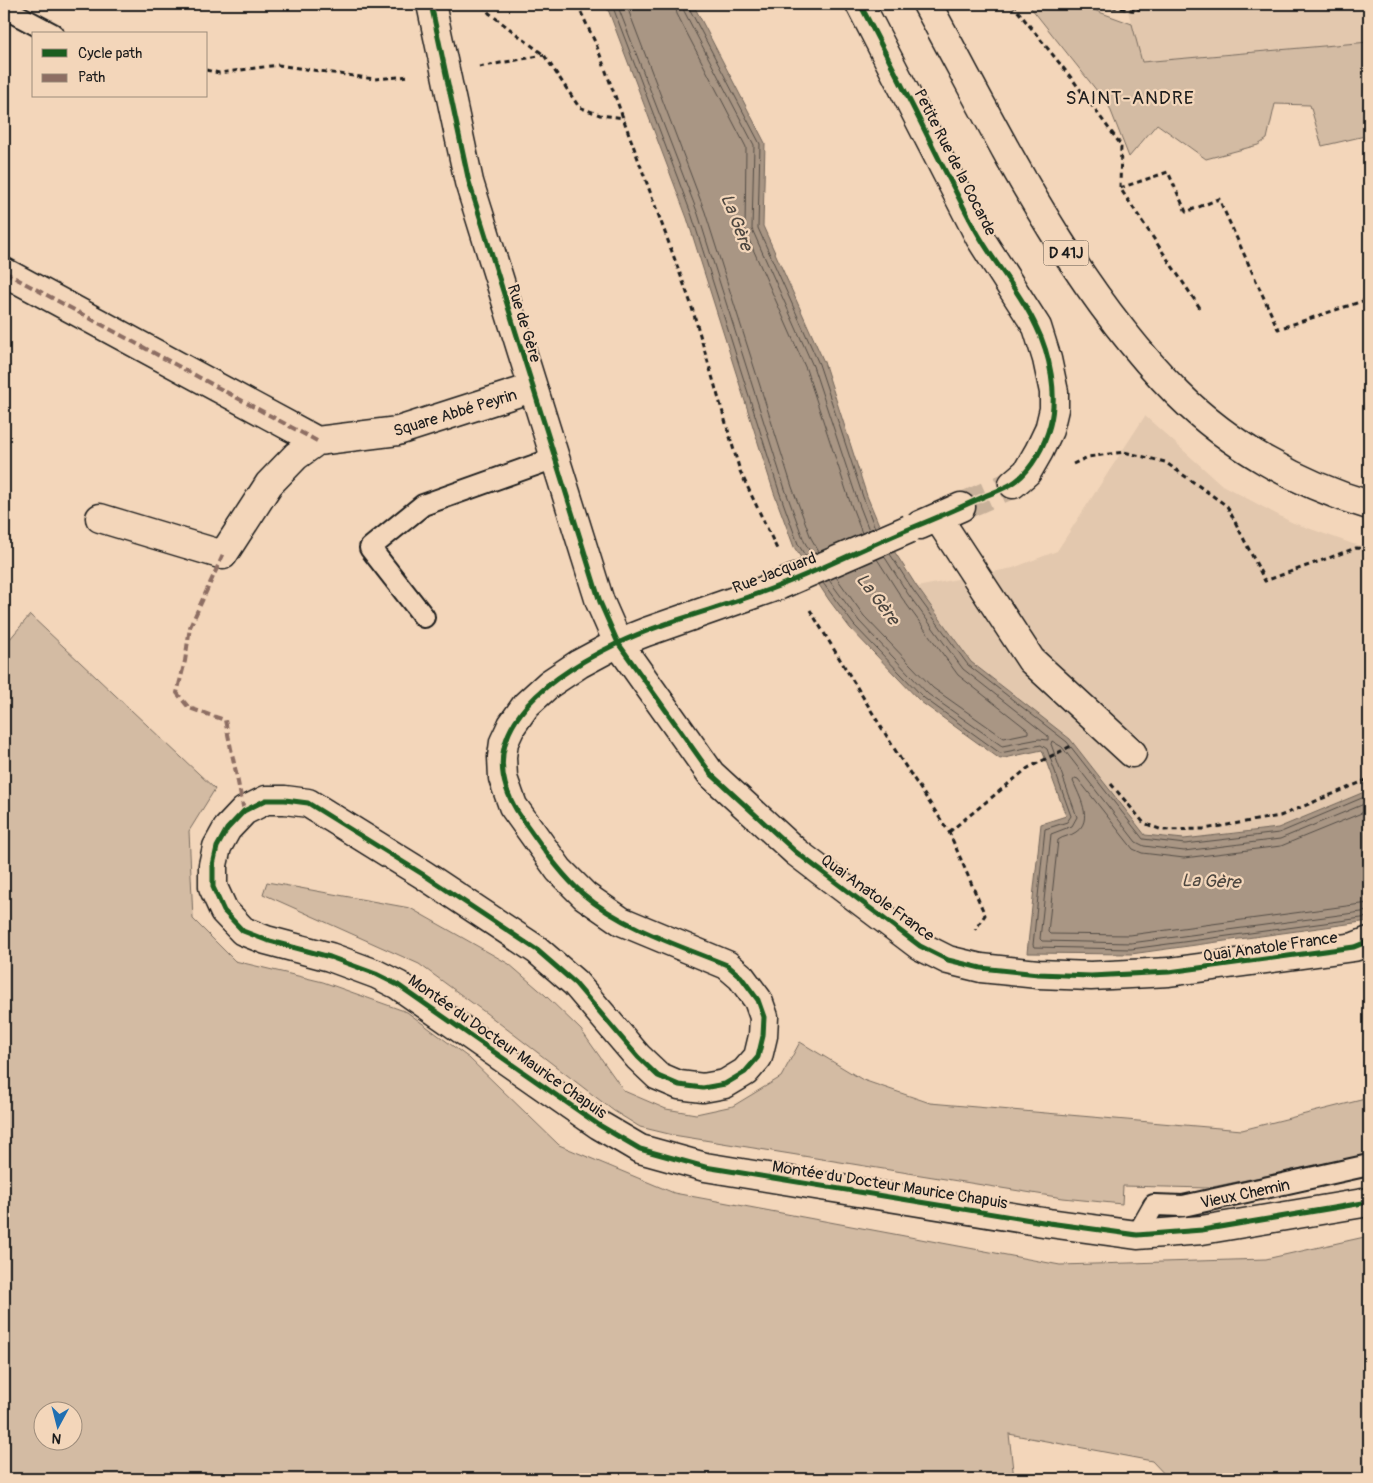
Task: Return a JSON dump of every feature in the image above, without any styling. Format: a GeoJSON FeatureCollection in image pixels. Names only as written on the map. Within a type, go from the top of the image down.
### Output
{"type":"FeatureCollection","features":[{"type":"Feature","properties":{"kind":"street","name":"Rue de Gère"},"geometry":{"type":"LineString","coordinates":[[431,4],[469,182],[600,602],[618,643]]}},
{"type":"Feature","properties":{"kind":"street","name":"Petite Rue de la Cocarde"},"geometry":{"type":"LineString","coordinates":[[860,4],[980,238],[1037,327],[1047,359],[1054,392],[1054,409],[1049,430],[1039,451],[1027,472],[1013,484]]}},
{"type":"Feature","properties":{"kind":"street","name":"D 41J"},"geometry":{"type":"LineString","coordinates":[[927,4],[1059,242],[1104,308],[1137,350],[1179,395],[1218,428],[1260,458],[1301,480],[1342,497],[1369,505]]}},
{"type":"Feature","properties":{"kind":"street"},"geometry":{"type":"LineString","coordinates":[[4,272],[317,441]]}},
{"type":"Feature","properties":{"kind":"street","name":"Square Abbé Peyrin"},"geometry":{"type":"LineString","coordinates":[[100,518],[223,555],[270,484],[296,456],[317,441],[398,431],[532,388]]}},
{"type":"Feature","properties":{"kind":"street","name":"Rue Jacquard"},"geometry":{"type":"LineString","coordinates":[[618,643],[780,586],[949,513],[1031,660],[1132,753]]}},
{"type":"Feature","properties":{"kind":"street","name":"Quai Anatole France"},"geometry":{"type":"LineString","coordinates":[[618,643],[711,774],[796,852],[920,946],[948,960],[981,968],[1038,974],[1091,976],[1170,972],[1354,947],[1369,941]]}},
{"type":"Feature","properties":{"kind":"street","name":"Montée du Docteur Maurice Chapuis"},"geometry":{"type":"LineString","coordinates":[[618,643],[579,664],[549,684],[526,705],[512,725],[504,742],[502,757],[503,778],[513,806],[559,870],[585,896],[621,920],[727,965],[741,977],[758,1000],[764,1017],[763,1036],[758,1057],[745,1072],[725,1084],[703,1088],[679,1085],[658,1076],[574,983],[537,950],[424,875],[308,804],[285,800],[266,800],[244,811],[227,829],[217,847],[213,865],[213,887],[224,911],[243,932],[330,957],[376,974],[398,985],[599,1125],[640,1149],[705,1167],[1049,1223],[1137,1235],[1202,1230],[1369,1202]]}},
{"type":"Feature","properties":{"kind":"lane"},"geometry":{"type":"LineString","coordinates":[[6,4],[4,8],[49,32]]}},
{"type":"Feature","properties":{"kind":"lane"},"geometry":{"type":"LineString","coordinates":[[424,617],[370,548],[423,505],[555,458]]}},
{"type":"Feature","properties":{"kind":"lane","name":"Vieux Chemin"},"geometry":{"type":"LineString","coordinates":[[1137,1235],[1154,1205],[1183,1206],[1369,1166]]}},
{"type":"Feature","properties":{"kind":"path"},"geometry":{"type":"LineString","coordinates":[[483,4],[489,13],[544,55],[579,107],[600,115],[624,118]]}},
{"type":"Feature","properties":{"kind":"path"},"geometry":{"type":"LineString","coordinates":[[577,4],[596,44],[690,301],[740,470],[778,550]]}},
{"type":"Feature","properties":{"kind":"path"},"geometry":{"type":"LineString","coordinates":[[1012,4],[1073,80],[1121,145],[1120,188],[1200,308]]}},
{"type":"Feature","properties":{"kind":"path"},"geometry":{"type":"LineString","coordinates":[[1094,4],[1138,11],[1140,4]]}},
{"type":"Feature","properties":{"kind":"path"},"geometry":{"type":"LineString","coordinates":[[208,70],[218,73],[278,65],[374,79],[445,73],[544,55]]}},
{"type":"Feature","properties":{"kind":"path"},"geometry":{"type":"LineString","coordinates":[[1120,188],[1168,172],[1186,212],[1219,199],[1278,329],[1369,299]]}},
{"type":"Feature","properties":{"kind":"path"},"geometry":{"type":"LineString","coordinates":[[1072,464],[1088,457],[1124,452],[1165,462],[1227,506],[1264,581],[1356,548],[1369,549]]}},
{"type":"Feature","properties":{"kind":"path"},"geometry":{"type":"LineString","coordinates":[[806,602],[900,758],[950,832],[985,915],[971,936]]}},
{"type":"Feature","properties":{"kind":"path"},"geometry":{"type":"LineString","coordinates":[[950,832],[1028,768],[1077,743]]}},
{"type":"Feature","properties":{"kind":"path"},"geometry":{"type":"LineString","coordinates":[[1108,779],[1144,823],[1162,830],[1204,829],[1280,816],[1369,779]]}},
{"type":"Feature","properties":{"kind":"shaded area"},"geometry":{"type":"Polygon","coordinates":[[[1028,4],[1077,4],[1132,24],[1142,62],[1369,42],[1369,135],[1322,146],[1310,105],[1275,104],[1267,139],[1258,145],[1206,159],[1157,124],[1129,157],[1109,106],[1028,4]]]}},
{"type":"Feature","properties":{"kind":"shaded area"},"geometry":{"type":"Polygon","coordinates":[[[1126,4],[1369,4],[1369,42],[1142,62],[1126,4]]]}},
{"type":"Feature","properties":{"kind":"shaded area"},"geometry":{"type":"Polygon","coordinates":[[[1145,416],[1222,485],[1291,522],[1353,544],[1369,547],[1369,790],[1278,828],[1184,839],[1145,835],[1070,739],[971,662],[917,587],[1013,568],[1057,551],[1145,416]]]}},
{"type":"Feature","properties":{"kind":"shaded area"},"geometry":{"type":"Polygon","coordinates":[[[30,615],[215,789],[189,831],[193,919],[235,961],[323,982],[407,1012],[469,1058],[559,1145],[674,1193],[1060,1265],[1266,1259],[1369,1236],[1369,1473],[1342,1479],[1169,1479],[1152,1461],[1009,1434],[1014,1479],[4,1479],[4,646],[30,615]]]}},
{"type":"Feature","properties":{"kind":"shaded area"},"geometry":{"type":"Polygon","coordinates":[[[267,882],[410,908],[509,964],[581,1030],[624,1091],[666,1109],[696,1114],[733,1106],[781,1077],[800,1042],[863,1080],[930,1103],[1242,1130],[1369,1098],[1369,1154],[1208,1188],[1123,1186],[1122,1204],[1063,1198],[673,1135],[640,1127],[614,1111],[419,964],[263,894],[267,882]]]}},
{"type":"Feature","properties":{"kind":"water","name":"La Gère"},"geometry":{"type":"Polygon","coordinates":[[[604,4],[693,4],[765,143],[763,226],[824,362],[867,496],[882,532],[917,587],[971,662],[1070,739],[1145,835],[1184,839],[1278,828],[1369,790],[1369,921],[1131,954],[1027,953],[1041,824],[1066,816],[1042,750],[1000,759],[921,702],[850,628],[794,547],[774,493],[687,218],[609,12],[604,4]]]}},
{"type":"Feature","properties":{"kind":"tunnel"},"geometry":{"type":"LineString","coordinates":[[961,507],[1013,484]]}},
{"type":"Feature","properties":{"kind":"marked path"},"geometry":{"type":"LineString","coordinates":[[4,272],[317,441]]}},
{"type":"Feature","properties":{"kind":"marked path"},"geometry":{"type":"LineString","coordinates":[[223,555],[190,627],[185,661],[177,693],[189,708],[225,720],[244,811]]}},
{"type":"Feature","properties":{"kind":"cycle path"},"geometry":{"type":"LineString","coordinates":[[431,4],[469,182],[600,602],[618,643],[711,774],[796,852],[920,946],[948,960],[981,968],[1038,974],[1091,976],[1169,972],[1354,947],[1369,941]]}},
{"type":"Feature","properties":{"kind":"cycle path"},"geometry":{"type":"LineString","coordinates":[[860,4],[970,220],[1024,303],[1041,337],[1049,362],[1053,388],[1052,413],[1045,440],[1027,470],[1005,488],[761,593],[656,627],[589,658],[540,692],[521,713],[508,736],[502,762],[507,790],[523,820],[558,868],[574,886],[598,906],[633,926],[727,965],[741,977],[758,1000],[764,1017],[763,1036],[758,1057],[745,1072],[725,1084],[703,1088],[679,1085],[658,1076],[638,1057],[575,983],[537,950],[424,875],[308,803],[266,800],[244,811],[227,829],[217,847],[213,865],[213,887],[224,911],[243,931],[266,940],[330,957],[376,974],[398,985],[599,1125],[640,1149],[705,1167],[1049,1223],[1137,1235],[1202,1230],[1369,1202]]}},
{"type":"Feature","properties":{"kind":"district","name":"SAINT-ANDRE"},"geometry":{"type":"Point","coordinates":[1130,97]}}]}
